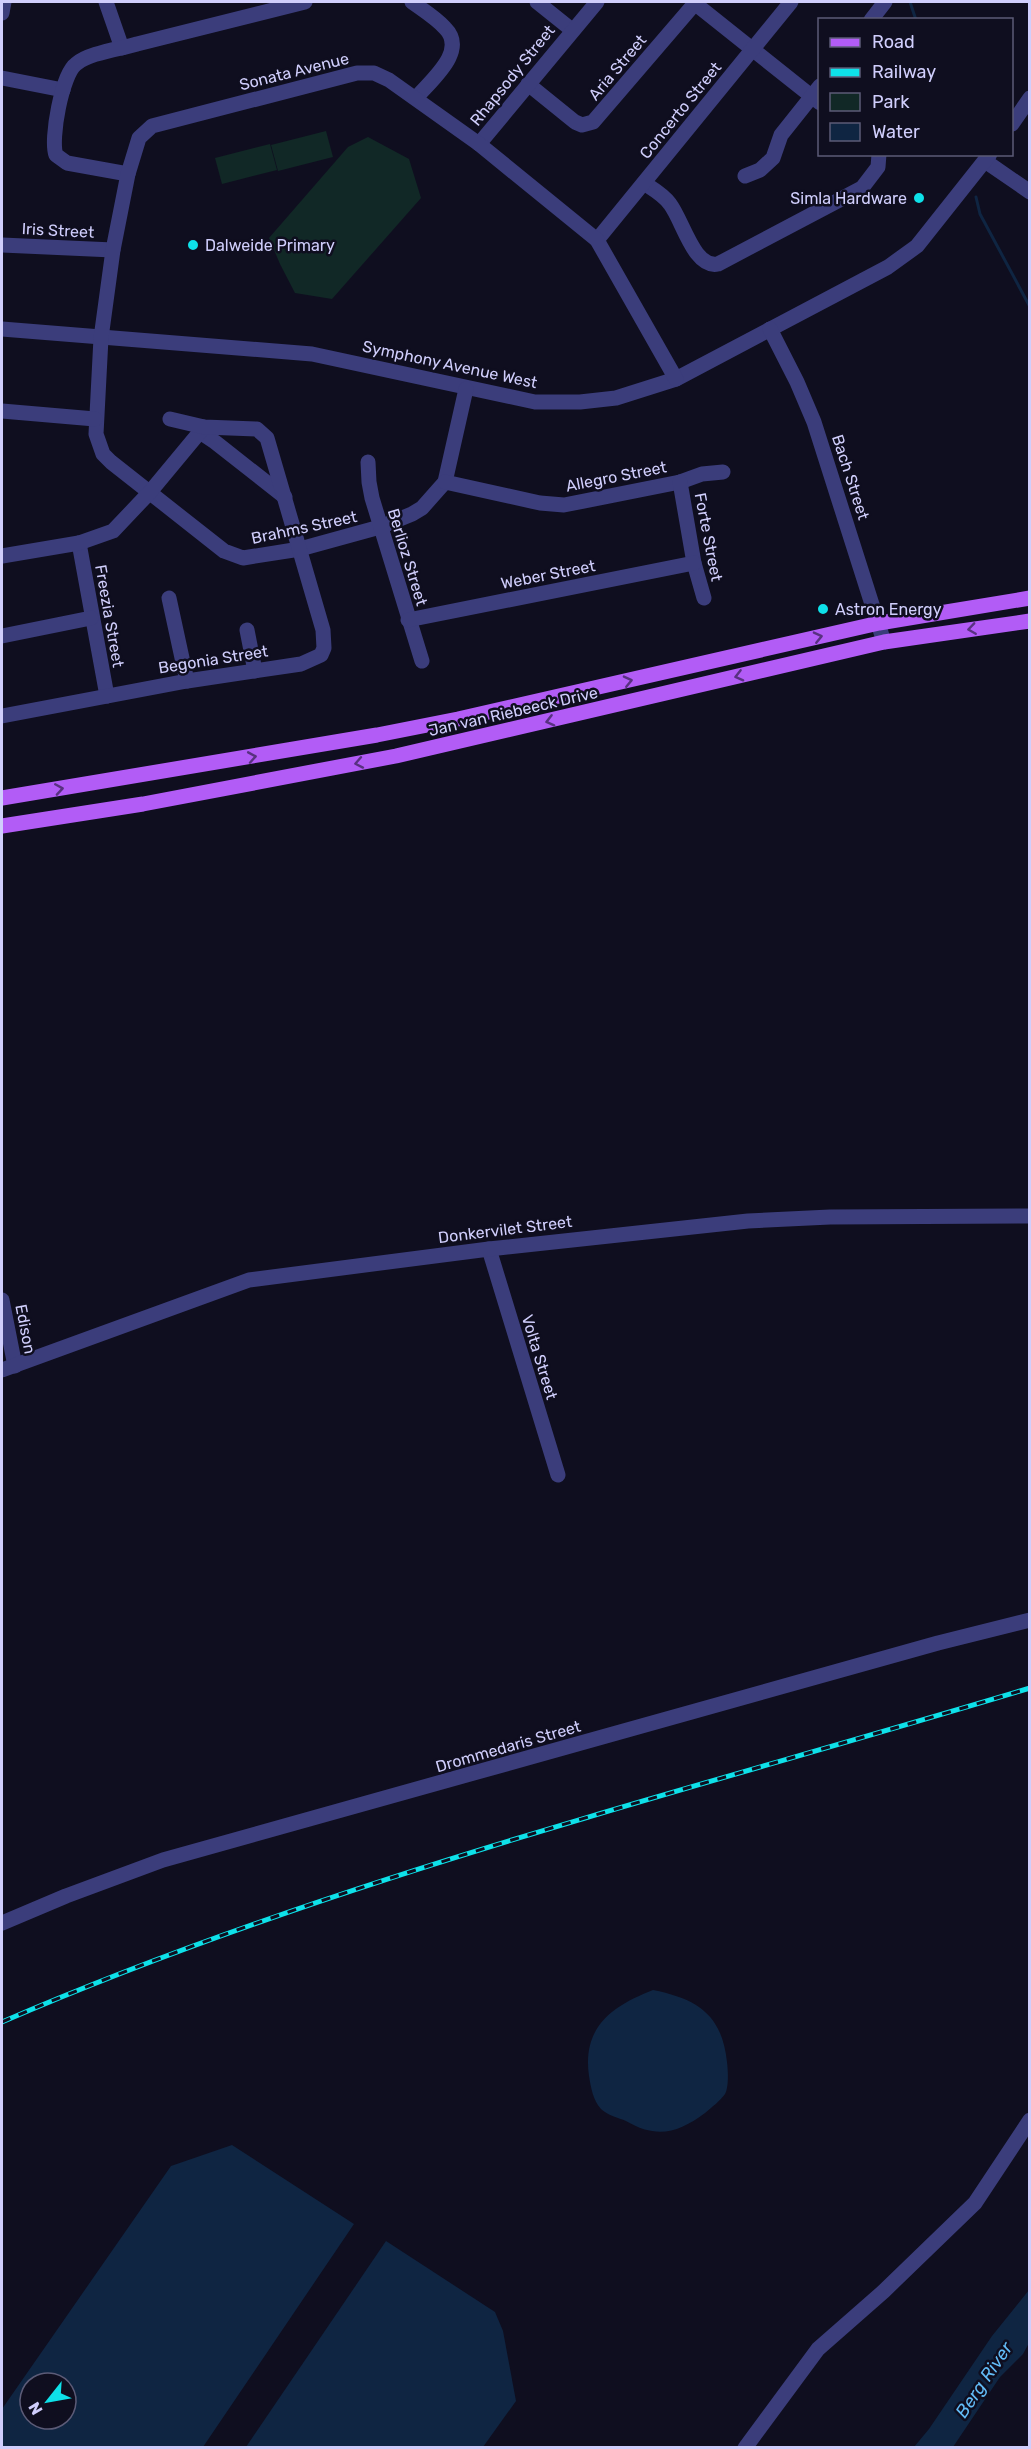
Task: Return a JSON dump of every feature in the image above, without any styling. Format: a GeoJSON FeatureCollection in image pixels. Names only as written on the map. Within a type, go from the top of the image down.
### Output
{"type":"FeatureCollection","features":[{"type":"Feature","properties":{"kind":"main road","name":"Jan van Riebeeck Drive"},"geometry":{"type":"LineString","coordinates":[[2,798],[159,773],[435,723],[879,623],[1029,598]]}},
{"type":"Feature","properties":{"kind":"main road","name":"Jan van Riebeeck Drive"},"geometry":{"type":"LineString","coordinates":[[2,826],[154,802],[407,754],[884,642],[1029,621]]}},
{"type":"Feature","properties":{"kind":"street"},"geometry":{"type":"LineString","coordinates":[[2,13],[4,2]]}},
{"type":"Feature","properties":{"kind":"street"},"geometry":{"type":"LineString","coordinates":[[106,2],[122,48]]}},
{"type":"Feature","properties":{"kind":"street"},"geometry":{"type":"LineString","coordinates":[[128,174],[67,163],[56,155],[53,142],[63,90],[68,73],[77,62],[265,7],[305,2]]}},
{"type":"Feature","properties":{"kind":"street"},"geometry":{"type":"LineString","coordinates":[[412,2],[446,29],[453,43],[450,57],[417,98]]}},
{"type":"Feature","properties":{"kind":"street"},"geometry":{"type":"LineString","coordinates":[[537,2],[572,30]]}},
{"type":"Feature","properties":{"kind":"street","name":"Rhapsody Street"},"geometry":{"type":"LineString","coordinates":[[479,144],[597,2]]}},
{"type":"Feature","properties":{"kind":"street"},"geometry":{"type":"LineString","coordinates":[[694,2],[753,49],[817,95],[781,135],[772,158],[760,170],[745,176]]}},
{"type":"Feature","properties":{"kind":"street","name":"Aria Street"},"geometry":{"type":"LineString","coordinates":[[528,84],[575,122],[582,125],[593,122],[694,2]]}},
{"type":"Feature","properties":{"kind":"street","name":"Concerto Street"},"geometry":{"type":"LineString","coordinates":[[597,240],[790,2]]}},
{"type":"Feature","properties":{"kind":"street"},"geometry":{"type":"LineString","coordinates":[[873,18],[885,2]]}},
{"type":"Feature","properties":{"kind":"street","name":"Sonata Avenue"},"geometry":{"type":"LineString","coordinates":[[101,338],[113,250],[128,174],[139,138],[152,126],[357,73],[374,74],[389,80],[417,98],[479,144],[597,240],[676,379]]}},
{"type":"Feature","properties":{"kind":"street"},"geometry":{"type":"LineString","coordinates":[[2,78],[63,90]]}},
{"type":"Feature","properties":{"kind":"street"},"geometry":{"type":"LineString","coordinates":[[1013,121],[1029,98]]}},
{"type":"Feature","properties":{"kind":"street"},"geometry":{"type":"LineString","coordinates":[[644,183],[667,200],[701,260],[712,265],[718,264],[862,188],[878,167],[879,156]]}},
{"type":"Feature","properties":{"kind":"street"},"geometry":{"type":"LineString","coordinates":[[987,158],[1029,192]]}},
{"type":"Feature","properties":{"kind":"street","name":"Symphony Avenue West"},"geometry":{"type":"LineString","coordinates":[[2,329],[312,354],[466,389],[535,402],[580,402],[616,398],[676,379],[888,267],[917,246],[987,158]]}},
{"type":"Feature","properties":{"kind":"street","name":"Iris Street"},"geometry":{"type":"LineString","coordinates":[[2,245],[113,250]]}},
{"type":"Feature","properties":{"kind":"street","name":"Bach Street"},"geometry":{"type":"LineString","coordinates":[[770,329],[802,392],[814,422],[884,642]]}},
{"type":"Feature","properties":{"kind":"street","name":"Brahms Street"},"geometry":{"type":"LineString","coordinates":[[101,338],[95,419],[96,434],[104,454],[111,462],[224,551],[234,556],[254,557],[300,549],[380,527],[422,508],[444,483],[466,389]]}},
{"type":"Feature","properties":{"kind":"street"},"geometry":{"type":"LineString","coordinates":[[2,411],[95,419]]}},
{"type":"Feature","properties":{"kind":"street"},"geometry":{"type":"LineString","coordinates":[[170,419],[202,430],[257,429],[263,432],[271,447],[300,549]]}},
{"type":"Feature","properties":{"kind":"street"},"geometry":{"type":"LineString","coordinates":[[2,556],[79,543],[113,531],[150,492],[202,430]]}},
{"type":"Feature","properties":{"kind":"street"},"geometry":{"type":"LineString","coordinates":[[202,430],[285,497]]}},
{"type":"Feature","properties":{"kind":"street","name":"Berlioz Street"},"geometry":{"type":"LineString","coordinates":[[368,462],[369,482],[380,527],[422,661]]}},
{"type":"Feature","properties":{"kind":"street","name":"Allegro Street"},"geometry":{"type":"LineString","coordinates":[[444,483],[552,505],[680,482],[702,474],[723,472]]}},
{"type":"Feature","properties":{"kind":"street","name":"Forte Street"},"geometry":{"type":"LineString","coordinates":[[680,482],[694,563],[704,598]]}},
{"type":"Feature","properties":{"kind":"street","name":"Freezia Street"},"geometry":{"type":"LineString","coordinates":[[79,543],[107,696]]}},
{"type":"Feature","properties":{"kind":"street","name":"Begonia Street"},"geometry":{"type":"LineString","coordinates":[[2,716],[188,681],[311,661],[321,655],[324,648],[323,630],[300,549]]}},
{"type":"Feature","properties":{"kind":"street","name":"Weber Street"},"geometry":{"type":"LineString","coordinates":[[408,620],[694,563]]}},
{"type":"Feature","properties":{"kind":"street"},"geometry":{"type":"LineString","coordinates":[[170,598],[188,681]]}},
{"type":"Feature","properties":{"kind":"street"},"geometry":{"type":"LineString","coordinates":[[2,636],[92,618]]}},
{"type":"Feature","properties":{"kind":"street"},"geometry":{"type":"LineString","coordinates":[[247,630],[255,671]]}},
{"type":"Feature","properties":{"kind":"street","name":"Donkervilet Street"},"geometry":{"type":"LineString","coordinates":[[8,1368],[249,1280],[489,1249],[748,1221],[830,1217],[1029,1216]]}},
{"type":"Feature","properties":{"kind":"street","name":"Volta Street"},"geometry":{"type":"LineString","coordinates":[[489,1249],[558,1475]]}},
{"type":"Feature","properties":{"kind":"street","name":"Edison"},"geometry":{"type":"LineString","coordinates":[[2,1300],[8,1368]]}},
{"type":"Feature","properties":{"kind":"street","name":"Drommedaris Street"},"geometry":{"type":"LineString","coordinates":[[2,1923],[66,1896],[163,1860],[938,1643],[1029,1620]]}},
{"type":"Feature","properties":{"kind":"street"},"geometry":{"type":"LineString","coordinates":[[745,2448],[818,2349],[884,2291],[975,2203],[1029,2120]]}},
{"type":"Feature","properties":{"kind":"green space"},"geometry":{"type":"Polygon","coordinates":[[[326,131],[333,157],[278,171],[271,145],[326,131]]]}},
{"type":"Feature","properties":{"kind":"green space"},"geometry":{"type":"Polygon","coordinates":[[[368,137],[409,159],[421,198],[332,299],[295,293],[269,238],[348,147],[368,137]]]}},
{"type":"Feature","properties":{"kind":"green space"},"geometry":{"type":"Polygon","coordinates":[[[270,144],[277,170],[222,184],[215,158],[270,144]]]}},
{"type":"Feature","properties":{"kind":"water"},"geometry":{"type":"Polygon","coordinates":[[[653,1990],[683,1998],[695,2004],[713,2021],[720,2032],[724,2046],[728,2078],[725,2094],[705,2113],[686,2125],[658,2132],[637,2127],[610,2115],[598,2105],[589,2076],[588,2059],[595,2031],[603,2021],[625,2003],[653,1990]]]}},
{"type":"Feature","properties":{"kind":"water"},"geometry":{"type":"Polygon","coordinates":[[[232,2145],[354,2224],[203,2447],[2,2447],[2,2409],[18,2386],[18,2431],[78,2431],[78,2371],[28,2371],[171,2166],[232,2145]]]}},
{"type":"Feature","properties":{"kind":"water"},"geometry":{"type":"Polygon","coordinates":[[[386,2241],[495,2312],[503,2331],[516,2401],[483,2447],[246,2447],[386,2241]]]}},
{"type":"Feature","properties":{"kind":"water","name":"Berg River"},"geometry":{"type":"Polygon","coordinates":[[[1029,2290],[1029,2343],[1023,2354],[1000,2377],[953,2447],[914,2447],[929,2429],[992,2336],[1029,2290]]]}},
{"type":"Feature","properties":{"kind":"waterway"},"geometry":{"type":"LineString","coordinates":[[910,2],[915,18]]}},
{"type":"Feature","properties":{"kind":"waterway"},"geometry":{"type":"LineString","coordinates":[[976,197],[980,214],[1030,307]]}},
{"type":"Feature","properties":{"kind":"railway"},"geometry":{"type":"LineString","coordinates":[[2,2022],[127,1971],[254,1924],[382,1881],[511,1840],[1030,1688]]}},
{"type":"Feature","properties":{"kind":"place","name":"Simla Hardware"},"geometry":{"type":"Point","coordinates":[919,198]}},
{"type":"Feature","properties":{"kind":"place","name":"Dalweide Primary"},"geometry":{"type":"Point","coordinates":[193,245]}},
{"type":"Feature","properties":{"kind":"place","name":"Astron Energy"},"geometry":{"type":"Point","coordinates":[823,609]}}]}
